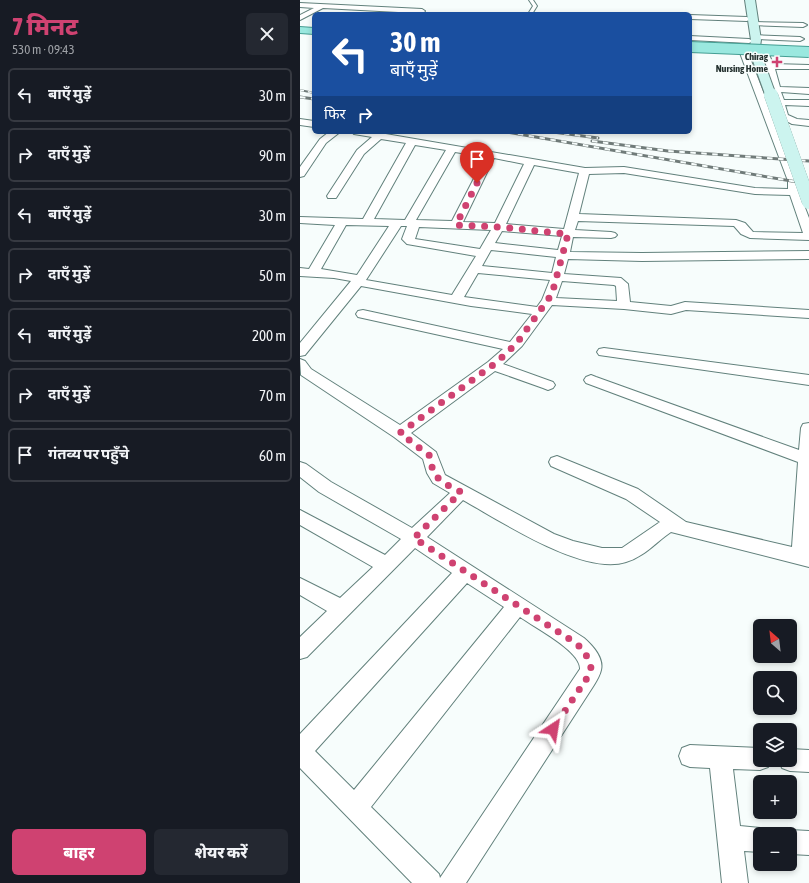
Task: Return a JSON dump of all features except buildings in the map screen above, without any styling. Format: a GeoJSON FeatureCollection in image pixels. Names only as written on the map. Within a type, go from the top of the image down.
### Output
{"type":"FeatureCollection","features":[{"type":"Feature","properties":{"kind":"main road"},"geometry":{"type":"LineString","coordinates":[[743,0],[753,38],[809,202]]}},
{"type":"Feature","properties":{"kind":"main road"},"geometry":{"type":"LineString","coordinates":[[750,0],[753,38]]}},
{"type":"Feature","properties":{"kind":"main road"},"geometry":{"type":"LineString","coordinates":[[300,26],[312,26]]}},
{"type":"Feature","properties":{"kind":"main road"},"geometry":{"type":"LineString","coordinates":[[300,30],[312,31]]}},
{"type":"Feature","properties":{"kind":"main road"},"geometry":{"type":"LineString","coordinates":[[692,48],[753,38],[809,52]]}},
{"type":"Feature","properties":{"kind":"main road"},"geometry":{"type":"LineString","coordinates":[[692,48],[809,52]]}},
{"type":"Feature","properties":{"kind":"street"},"geometry":{"type":"LineString","coordinates":[[302,6],[314,0]]}},
{"type":"Feature","properties":{"kind":"street"},"geometry":{"type":"LineString","coordinates":[[335,0],[398,2]]}},
{"type":"Feature","properties":{"kind":"street"},"geometry":{"type":"LineString","coordinates":[[302,6],[422,11],[421,12]]}},
{"type":"Feature","properties":{"kind":"street"},"geometry":{"type":"LineString","coordinates":[[314,12],[322,6]]}},
{"type":"Feature","properties":{"kind":"street"},"geometry":{"type":"LineString","coordinates":[[300,18],[311,14]]}},
{"type":"Feature","properties":{"kind":"street"},"geometry":{"type":"LineString","coordinates":[[692,18],[753,38],[770,66],[784,117],[795,122],[809,123]]}},
{"type":"Feature","properties":{"kind":"street"},"geometry":{"type":"LineString","coordinates":[[300,23],[312,26]]}},
{"type":"Feature","properties":{"kind":"street"},"geometry":{"type":"LineString","coordinates":[[692,32],[753,38],[801,28]]}},
{"type":"Feature","properties":{"kind":"street"},"geometry":{"type":"LineString","coordinates":[[692,38],[800,39]]}},
{"type":"Feature","properties":{"kind":"street"},"geometry":{"type":"LineString","coordinates":[[753,38],[794,192],[809,233]]}},
{"type":"Feature","properties":{"kind":"street"},"geometry":{"type":"LineString","coordinates":[[770,66],[809,67]]}},
{"type":"Feature","properties":{"kind":"street"},"geometry":{"type":"LineString","coordinates":[[776,89],[809,91]]}},
{"type":"Feature","properties":{"kind":"street"},"geometry":{"type":"LineString","coordinates":[[780,102],[809,103]]}},
{"type":"Feature","properties":{"kind":"street"},"geometry":{"type":"LineString","coordinates":[[300,122],[312,124]]}},
{"type":"Feature","properties":{"kind":"street"},"geometry":{"type":"LineString","coordinates":[[300,174],[323,141],[332,134]]}},
{"type":"Feature","properties":{"kind":"street"},"geometry":{"type":"LineString","coordinates":[[368,134],[585,171],[624,170],[755,191],[794,192]]}},
{"type":"Feature","properties":{"kind":"street"},"geometry":{"type":"LineString","coordinates":[[332,196],[360,152],[379,136]]}},
{"type":"Feature","properties":{"kind":"street"},"geometry":{"type":"LineString","coordinates":[[367,222],[412,142]]}},
{"type":"Feature","properties":{"kind":"street"},"geometry":{"type":"LineString","coordinates":[[300,352],[407,223],[452,148]]}},
{"type":"Feature","properties":{"kind":"street"},"geometry":{"type":"LineString","coordinates":[[456,225],[491,155]]}},
{"type":"Feature","properties":{"kind":"street"},"geometry":{"type":"LineString","coordinates":[[456,299],[499,227],[530,162]]}},
{"type":"Feature","properties":{"kind":"street"},"geometry":{"type":"LineString","coordinates":[[400,433],[493,365],[513,347],[544,306],[552,294],[585,171]]}},
{"type":"Feature","properties":{"kind":"street"},"geometry":{"type":"LineString","coordinates":[[573,217],[736,223],[741,225],[745,232],[750,235],[809,237]]}},
{"type":"Feature","properties":{"kind":"street"},"geometry":{"type":"LineString","coordinates":[[300,220],[499,227],[568,234],[611,236]]}},
{"type":"Feature","properties":{"kind":"street"},"geometry":{"type":"LineString","coordinates":[[313,272],[342,222]]}},
{"type":"Feature","properties":{"kind":"street"},"geometry":{"type":"LineString","coordinates":[[407,223],[408,239],[411,242],[485,249],[563,255],[632,257],[809,255]]}},
{"type":"Feature","properties":{"kind":"street"},"geometry":{"type":"LineString","coordinates":[[474,268],[557,277],[617,280],[622,284],[624,305]]}},
{"type":"Feature","properties":{"kind":"street"},"geometry":{"type":"LineString","coordinates":[[300,272],[334,274],[358,281],[456,299],[544,306],[624,305],[671,310],[685,306],[809,314]]}},
{"type":"Feature","properties":{"kind":"street"},"geometry":{"type":"LineString","coordinates":[[364,314],[513,347]]}},
{"type":"Feature","properties":{"kind":"street"},"geometry":{"type":"LineString","coordinates":[[604,352],[809,380]]}},
{"type":"Feature","properties":{"kind":"street"},"geometry":{"type":"LineString","coordinates":[[300,364],[306,372],[400,433],[430,456],[433,462],[433,470],[439,480],[548,540],[571,548],[608,557],[621,557],[631,553],[663,528],[670,525],[805,558],[809,428]]}},
{"type":"Feature","properties":{"kind":"street"},"geometry":{"type":"LineString","coordinates":[[493,365],[548,385]]}},
{"type":"Feature","properties":{"kind":"street"},"geometry":{"type":"LineString","coordinates":[[591,380],[808,458]]}},
{"type":"Feature","properties":{"kind":"street"},"geometry":{"type":"LineString","coordinates":[[557,462],[632,494],[679,526]]}},
{"type":"Feature","properties":{"kind":"street"},"geometry":{"type":"LineString","coordinates":[[300,468],[325,487],[421,530],[466,571],[577,644],[585,652],[591,668],[587,678],[451,883]]}},
{"type":"Feature","properties":{"kind":"street"},"geometry":{"type":"LineString","coordinates":[[300,650],[461,492]]}},
{"type":"Feature","properties":{"kind":"street"},"geometry":{"type":"LineString","coordinates":[[300,517],[386,565]]}},
{"type":"Feature","properties":{"kind":"street"},"geometry":{"type":"LineString","coordinates":[[430,883],[300,751],[466,571]]}},
{"type":"Feature","properties":{"kind":"street"},"geometry":{"type":"LineString","coordinates":[[300,586],[342,609]]}},
{"type":"Feature","properties":{"kind":"street"},"geometry":{"type":"LineString","coordinates":[[355,808],[518,606]]}},
{"type":"Feature","properties":{"kind":"street"},"geometry":{"type":"LineString","coordinates":[[690,756],[753,759]]}},
{"type":"Feature","properties":{"kind":"street"},"geometry":{"type":"LineString","coordinates":[[720,757],[735,883]]}},
{"type":"Feature","properties":{"kind":"street"},"geometry":{"type":"LineString","coordinates":[[797,760],[809,761]]}},
{"type":"Feature","properties":{"kind":"street"},"geometry":{"type":"LineString","coordinates":[[730,838],[753,840]]}},
{"type":"Feature","properties":{"kind":"street"},"geometry":{"type":"LineString","coordinates":[[797,842],[809,843]]}},
{"type":"Feature","properties":{"kind":"lane"},"geometry":{"type":"LineString","coordinates":[[531,0],[535,6],[531,12]]}},
{"type":"Feature","properties":{"kind":"railway"},"geometry":{"type":"LineString","coordinates":[[300,90],[312,93]]}},
{"type":"Feature","properties":{"kind":"railway"},"geometry":{"type":"LineString","coordinates":[[300,97],[312,99]]}},
{"type":"Feature","properties":{"kind":"railway"},"geometry":{"type":"LineString","coordinates":[[519,134],[809,184]]}},
{"type":"Feature","properties":{"kind":"railway"},"geometry":{"type":"LineString","coordinates":[[568,134],[598,138]]}},
{"type":"Feature","properties":{"kind":"railway"},"geometry":{"type":"LineString","coordinates":[[592,141],[668,151],[809,161]]}},
{"type":"Feature","properties":{"kind":"place","name":"Chirag Nursing Home"},"geometry":{"type":"Point","coordinates":[777,62]}},
{"type":"Feature","properties":{"kind":"route"},"geometry":{"type":"LineString","coordinates":[[477,183],[456,225],[499,227],[568,234],[552,294],[517,343],[497,362],[400,433],[430,456],[433,462],[433,470],[439,480],[461,492],[414,538],[577,644],[585,652],[591,668],[587,678],[553,729]]}}]}
